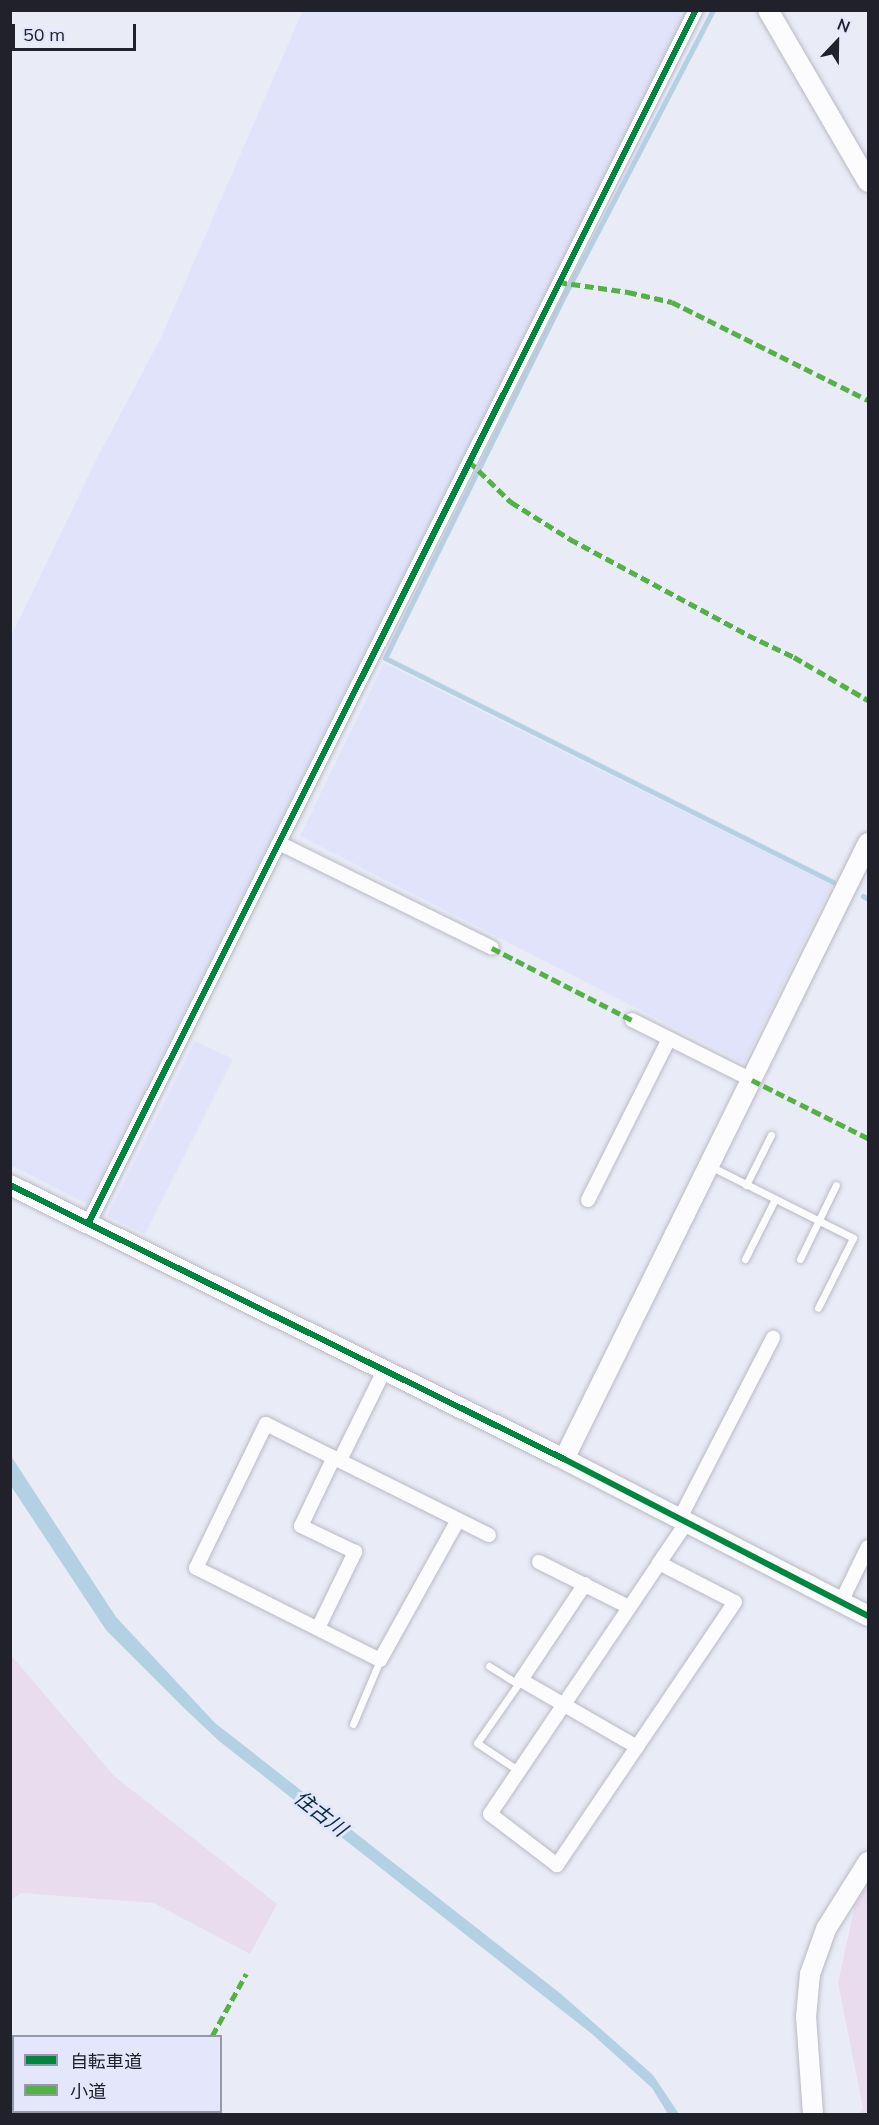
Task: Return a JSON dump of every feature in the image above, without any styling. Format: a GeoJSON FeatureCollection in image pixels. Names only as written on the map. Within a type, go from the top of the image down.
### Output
{"type":"FeatureCollection","features":[{"type":"Feature","properties":{"kind":"street"},"geometry":{"type":"LineString","coordinates":[[89,1222],[696,10]]}},
{"type":"Feature","properties":{"kind":"street"},"geometry":{"type":"LineString","coordinates":[[768,10],[868,182]]}},
{"type":"Feature","properties":{"kind":"street"},"geometry":{"type":"LineString","coordinates":[[279,843],[492,948]]}},
{"type":"Feature","properties":{"kind":"street"},"geometry":{"type":"LineString","coordinates":[[564,1459],[868,843]]}},
{"type":"Feature","properties":{"kind":"street"},"geometry":{"type":"LineString","coordinates":[[632,1020],[752,1080]]}},
{"type":"Feature","properties":{"kind":"street"},"geometry":{"type":"LineString","coordinates":[[588,1200],[669,1039]]}},
{"type":"Feature","properties":{"kind":"street"},"geometry":{"type":"LineString","coordinates":[[10,1185],[89,1222],[564,1459],[868,1616]]}},
{"type":"Feature","properties":{"kind":"street"},"geometry":{"type":"LineString","coordinates":[[659,1563],[735,1602],[557,1865],[490,1814],[659,1563],[683,1520],[773,1338]]}},
{"type":"Feature","properties":{"kind":"street"},"geometry":{"type":"LineString","coordinates":[[318,1629],[355,1552],[301,1526],[384,1371]]}},
{"type":"Feature","properties":{"kind":"street"},"geometry":{"type":"LineString","coordinates":[[458,1520],[380,1660],[196,1568],[266,1424],[489,1535]]}},
{"type":"Feature","properties":{"kind":"street"},"geometry":{"type":"LineString","coordinates":[[841,1602],[868,1547]]}},
{"type":"Feature","properties":{"kind":"street"},"geometry":{"type":"LineString","coordinates":[[539,1562],[629,1607]]}},
{"type":"Feature","properties":{"kind":"street"},"geometry":{"type":"LineString","coordinates":[[585,1584],[519,1682],[564,1704],[637,1747]]}},
{"type":"Feature","properties":{"kind":"street"},"geometry":{"type":"LineString","coordinates":[[813,2115],[806,2017],[810,1974],[826,1929],[868,1862]]}},
{"type":"Feature","properties":{"kind":"lane"},"geometry":{"type":"LineString","coordinates":[[746,1185],[771,1135]]}},
{"type":"Feature","properties":{"kind":"lane"},"geometry":{"type":"LineString","coordinates":[[709,1166],[853,1239],[818,1308]]}},
{"type":"Feature","properties":{"kind":"lane"},"geometry":{"type":"LineString","coordinates":[[800,1259],[836,1185]]}},
{"type":"Feature","properties":{"kind":"lane"},"geometry":{"type":"LineString","coordinates":[[745,1259],[775,1199]]}},
{"type":"Feature","properties":{"kind":"lane"},"geometry":{"type":"LineString","coordinates":[[352,1724],[380,1660]]}},
{"type":"Feature","properties":{"kind":"lane"},"geometry":{"type":"LineString","coordinates":[[489,1666],[519,1682],[477,1743],[519,1771]]}},
{"type":"Feature","properties":{"kind":"shaded area"},"geometry":{"type":"Polygon","coordinates":[[[303,10],[687,11],[87,1204],[11,1165],[11,637],[97,458],[161,338],[303,10]]]}},
{"type":"Feature","properties":{"kind":"shaded area"},"geometry":{"type":"Polygon","coordinates":[[[384,663],[832,885],[744,1063],[300,836],[384,663]]]}},
{"type":"Feature","properties":{"kind":"shaded area"},"geometry":{"type":"Polygon","coordinates":[[[195,1041],[233,1059],[145,1234],[107,1216],[195,1041]]]}},
{"type":"Feature","properties":{"kind":"shaded area"},"geometry":{"type":"Polygon","coordinates":[[[10,1654],[114,1776],[277,1904],[250,1954],[154,1903],[21,1893],[11,1900],[10,1654]]]}},
{"type":"Feature","properties":{"kind":"shaded area"},"geometry":{"type":"Polygon","coordinates":[[[868,1885],[868,2114],[859,2114],[863,2108],[838,1983],[855,1905],[868,1885]]]}},
{"type":"Feature","properties":{"kind":"water","name":"住古川"},"geometry":{"type":"Polygon","coordinates":[[[11,1456],[116,1617],[215,1723],[561,1994],[653,2075],[679,2114],[668,2114],[652,2088],[592,2034],[219,1741],[185,1709],[106,1630],[11,1486],[11,1456]]]}},
{"type":"Feature","properties":{"kind":"waterway"},"geometry":{"type":"LineString","coordinates":[[713,10],[565,294],[385,658],[833,882]]}},
{"type":"Feature","properties":{"kind":"waterway"},"geometry":{"type":"LineString","coordinates":[[863,896],[868,899]]}},
{"type":"Feature","properties":{"kind":"marked path"},"geometry":{"type":"LineString","coordinates":[[558,282],[628,292],[672,302],[868,400]]}},
{"type":"Feature","properties":{"kind":"marked path"},"geometry":{"type":"LineString","coordinates":[[469,461],[511,502],[570,539],[748,635],[794,657],[868,700]]}},
{"type":"Feature","properties":{"kind":"marked path"},"geometry":{"type":"LineString","coordinates":[[492,948],[632,1020]]}},
{"type":"Feature","properties":{"kind":"marked path"},"geometry":{"type":"LineString","coordinates":[[752,1080],[868,1138]]}},
{"type":"Feature","properties":{"kind":"marked path"},"geometry":{"type":"LineString","coordinates":[[213,2035],[246,1974]]}},
{"type":"Feature","properties":{"kind":"cycle path"},"geometry":{"type":"LineString","coordinates":[[89,1222],[696,10]]}},
{"type":"Feature","properties":{"kind":"cycle path"},"geometry":{"type":"LineString","coordinates":[[10,1185],[564,1459],[868,1616]]}}]}
